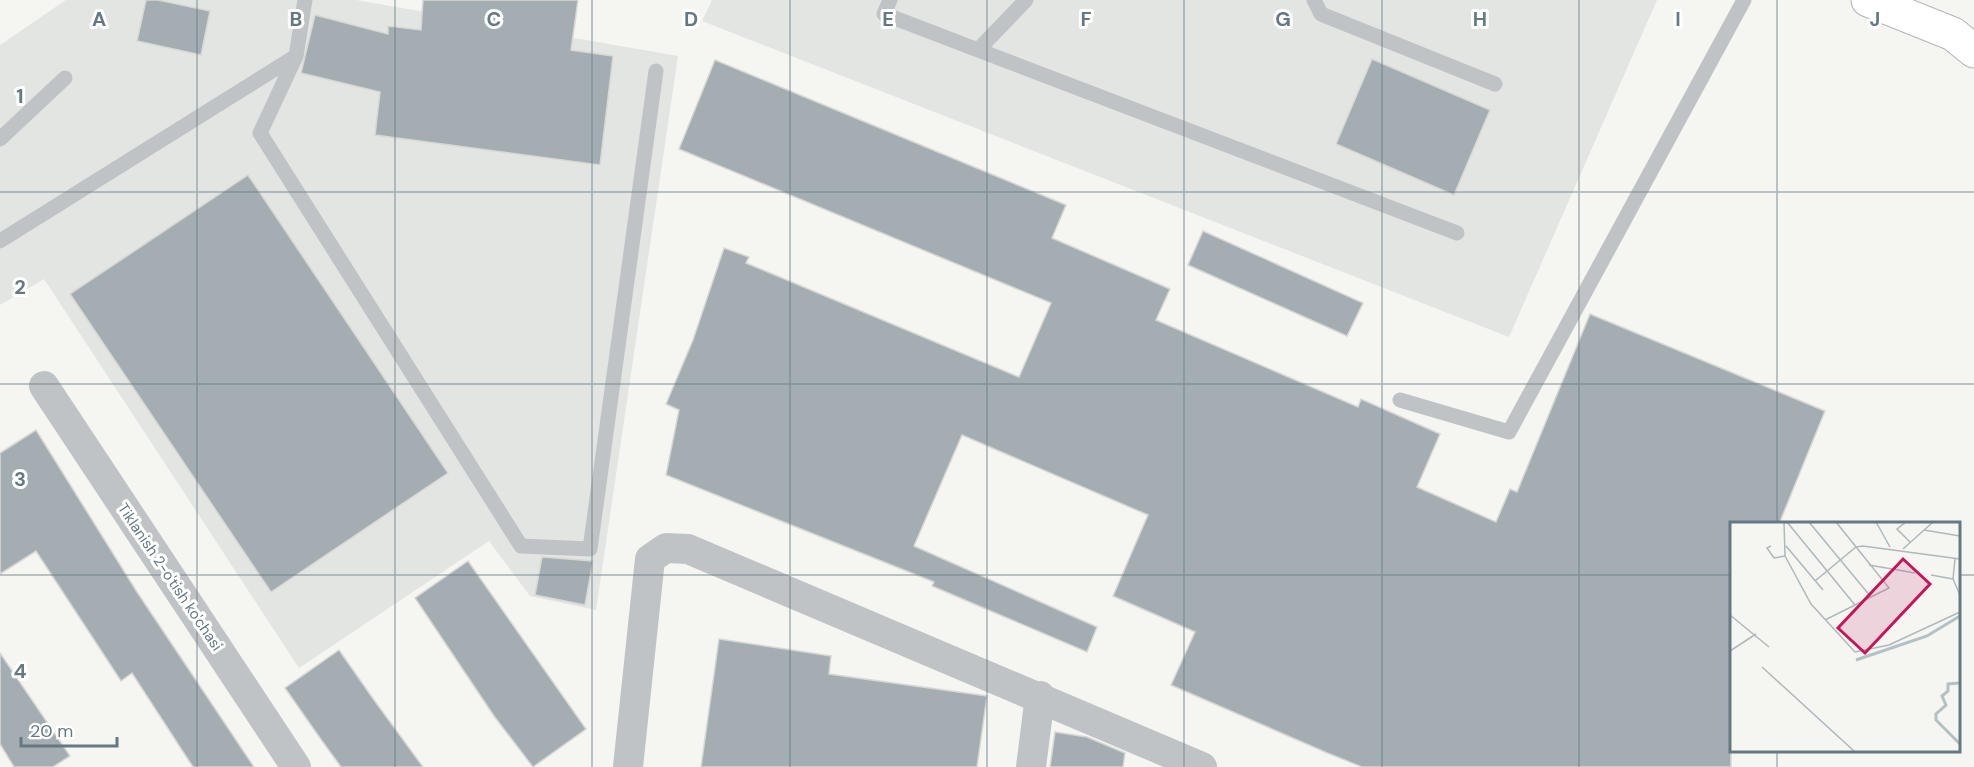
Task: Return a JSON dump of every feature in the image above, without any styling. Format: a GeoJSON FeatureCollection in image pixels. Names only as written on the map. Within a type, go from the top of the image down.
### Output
{"type":"FeatureCollection","features":[{"type":"Feature","properties":{"kind":"street"},"geometry":{"type":"LineString","coordinates":[[1868,0],[1967,41]]}},
{"type":"Feature","properties":{"kind":"street","name":"Tiklanish 2-o'tish ko'chasi"},"geometry":{"type":"LineString","coordinates":[[44,386],[296,767]]}},
{"type":"Feature","properties":{"kind":"street"},"geometry":{"type":"LineString","coordinates":[[628,767],[650,559],[666,548],[688,549],[1040,696],[1202,767]]}},
{"type":"Feature","properties":{"kind":"street"},"geometry":{"type":"LineString","coordinates":[[1031,767],[1040,696]]}},
{"type":"Feature","properties":{"kind":"lane"},"geometry":{"type":"LineString","coordinates":[[305,0],[296,56],[260,133],[521,546],[590,549],[656,71]]}},
{"type":"Feature","properties":{"kind":"lane"},"geometry":{"type":"LineString","coordinates":[[890,0],[884,15],[1457,233]]}},
{"type":"Feature","properties":{"kind":"lane"},"geometry":{"type":"LineString","coordinates":[[978,50],[1026,0]]}},
{"type":"Feature","properties":{"kind":"lane"},"geometry":{"type":"LineString","coordinates":[[1314,0],[1321,14],[1495,84]]}},
{"type":"Feature","properties":{"kind":"lane"},"geometry":{"type":"LineString","coordinates":[[1400,400],[1509,432],[1744,0]]}},
{"type":"Feature","properties":{"kind":"lane"},"geometry":{"type":"LineString","coordinates":[[0,241],[296,56]]}},
{"type":"Feature","properties":{"kind":"lane"},"geometry":{"type":"LineString","coordinates":[[0,139],[65,78]]}},
{"type":"Feature","properties":{"kind":"shaded area"},"geometry":{"type":"Polygon","coordinates":[[[66,0],[356,0],[678,56],[596,610],[530,596],[489,541],[299,668],[44,279],[0,305],[0,45],[66,0]]]}},
{"type":"Feature","properties":{"kind":"shaded area"},"geometry":{"type":"Polygon","coordinates":[[[712,0],[1657,0],[1509,337],[702,21],[712,0]]]}},
{"type":"Feature","properties":{"kind":"building"},"geometry":{"type":"Polygon","coordinates":[[[146,0],[158,0],[210,11],[201,55],[137,41],[146,0]]]}},
{"type":"Feature","properties":{"kind":"building"},"geometry":{"type":"Polygon","coordinates":[[[423,0],[578,0],[571,50],[613,56],[600,165],[375,135],[380,92],[301,73],[315,15],[388,34],[388,26],[421,30],[423,0]]]}},
{"type":"Feature","properties":{"kind":"building"},"geometry":{"type":"Polygon","coordinates":[[[1372,59],[1490,110],[1454,195],[1336,144],[1372,59]]]}},
{"type":"Feature","properties":{"kind":"building"},"geometry":{"type":"Polygon","coordinates":[[[715,60],[1066,205],[1052,238],[1170,289],[1156,320],[1358,407],[1361,399],[1440,434],[1417,487],[1496,522],[1510,489],[1517,492],[1590,314],[1825,411],[1780,522],[1730,522],[1731,767],[1362,767],[1325,752],[1171,685],[1195,632],[1113,596],[1148,515],[962,435],[914,546],[1097,627],[1087,652],[932,586],[934,582],[666,475],[679,410],[666,404],[693,340],[724,248],[749,257],[746,263],[1019,377],[1051,303],[679,149],[715,60]]]}},
{"type":"Feature","properties":{"kind":"building"},"geometry":{"type":"Polygon","coordinates":[[[248,175],[448,473],[271,592],[70,294],[248,175]]]}},
{"type":"Feature","properties":{"kind":"building"},"geometry":{"type":"Polygon","coordinates":[[[1203,231],[1363,303],[1347,336],[1188,265],[1203,231]]]}},
{"type":"Feature","properties":{"kind":"building"},"geometry":{"type":"Polygon","coordinates":[[[36,430],[137,592],[254,767],[193,767],[132,673],[121,681],[36,551],[0,574],[0,453],[36,430]]]}},
{"type":"Feature","properties":{"kind":"building"},"geometry":{"type":"Polygon","coordinates":[[[542,557],[593,561],[585,605],[535,595],[542,557]]]}},
{"type":"Feature","properties":{"kind":"building"},"geometry":{"type":"Polygon","coordinates":[[[468,561],[586,729],[533,767],[494,716],[415,598],[468,561]]]}},
{"type":"Feature","properties":{"kind":"building"},"geometry":{"type":"Polygon","coordinates":[[[719,639],[831,656],[829,674],[987,696],[977,767],[701,767],[719,639]]]}},
{"type":"Feature","properties":{"kind":"building"},"geometry":{"type":"Polygon","coordinates":[[[339,650],[423,767],[341,767],[320,738],[285,688],[339,650]]]}},
{"type":"Feature","properties":{"kind":"building"},"geometry":{"type":"Polygon","coordinates":[[[0,653],[70,756],[53,767],[14,767],[0,744],[0,653]]]}},
{"type":"Feature","properties":{"kind":"building"},"geometry":{"type":"Polygon","coordinates":[[[1055,732],[1087,737],[1125,753],[1123,767],[1050,767],[1055,732]]]}}]}
